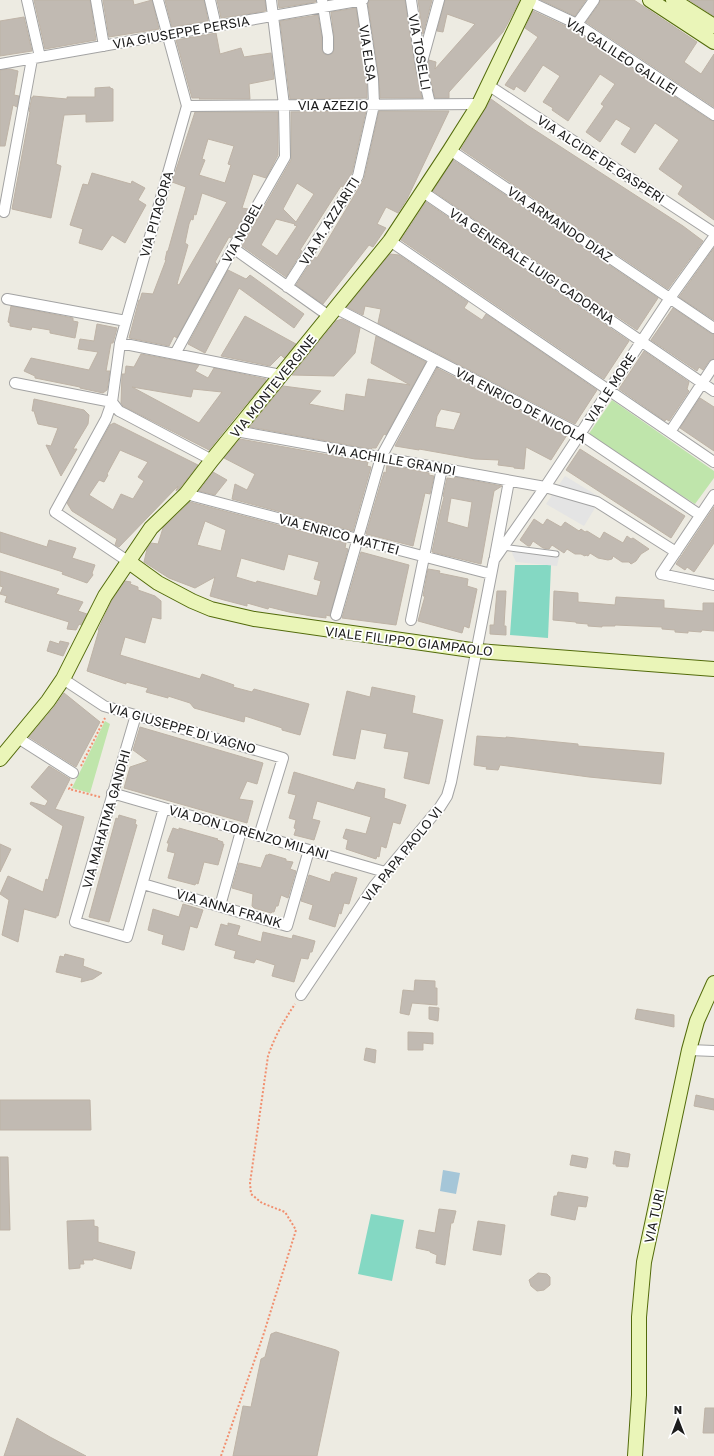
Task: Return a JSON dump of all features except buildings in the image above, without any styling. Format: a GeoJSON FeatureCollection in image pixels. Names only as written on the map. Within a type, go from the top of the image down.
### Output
{"type":"FeatureCollection","features":[{"type":"Feature","properties":{"kind":"street"},"geometry":{"type":"LineString","coordinates":[[4,212],[36,58],[27,0]]}},
{"type":"Feature","properties":{"kind":"street"},"geometry":{"type":"LineString","coordinates":[[96,0],[104,46]]}},
{"type":"Feature","properties":{"kind":"street"},"geometry":{"type":"LineString","coordinates":[[158,0],[187,106]]}},
{"type":"Feature","properties":{"kind":"street"},"geometry":{"type":"LineString","coordinates":[[210,0],[216,26]]}},
{"type":"Feature","properties":{"kind":"street","name":"VIA NOBEL"},"geometry":{"type":"LineString","coordinates":[[175,354],[285,157],[284,105],[271,0]]}},
{"type":"Feature","properties":{"kind":"street","name":"VIA GIUSEPPE PERSIA"},"geometry":{"type":"LineString","coordinates":[[0,64],[216,26],[273,15],[322,3],[361,0]]}},
{"type":"Feature","properties":{"kind":"street","name":"VIA ELSA"},"geometry":{"type":"LineString","coordinates":[[361,0],[373,78],[374,105]]}},
{"type":"Feature","properties":{"kind":"street","name":"VIA TOSELLI"},"geometry":{"type":"LineString","coordinates":[[411,0],[421,66],[430,104]]}},
{"type":"Feature","properties":{"kind":"street"},"geometry":{"type":"LineString","coordinates":[[421,66],[439,0]]}},
{"type":"Feature","properties":{"kind":"street","name":"VIA GALILEO GALILEI"},"geometry":{"type":"LineString","coordinates":[[528,0],[577,24],[714,115]]}},
{"type":"Feature","properties":{"kind":"street","name":"VIA MONTEVERGINE"},"geometry":{"type":"LineString","coordinates":[[0,759],[63,679],[105,596],[151,528],[186,494],[390,241],[479,104],[528,0]]}},
{"type":"Feature","properties":{"kind":"street"},"geometry":{"type":"LineString","coordinates":[[577,24],[594,0]]}},
{"type":"Feature","properties":{"kind":"street"},"geometry":{"type":"LineString","coordinates":[[650,0],[714,42]]}},
{"type":"Feature","properties":{"kind":"street"},"geometry":{"type":"LineString","coordinates":[[673,0],[714,26]]}},
{"type":"Feature","properties":{"kind":"street"},"geometry":{"type":"LineString","coordinates":[[322,3],[328,37],[328,49]]}},
{"type":"Feature","properties":{"kind":"street","name":"VIA ALCIDE DE GASPERI"},"geometry":{"type":"LineString","coordinates":[[488,85],[714,233]]}},
{"type":"Feature","properties":{"kind":"street","name":"VIA AZEZIO"},"geometry":{"type":"LineString","coordinates":[[187,106],[479,104]]}},
{"type":"Feature","properties":{"kind":"street","name":"VIA M. AZZARITI"},"geometry":{"type":"LineString","coordinates":[[287,287],[358,176],[374,105]]}},
{"type":"Feature","properties":{"kind":"street","name":"VIA PITAGORA"},"geometry":{"type":"LineString","coordinates":[[129,562],[55,512],[106,419],[112,402],[120,343],[187,106]]}},
{"type":"Feature","properties":{"kind":"street","name":"VIA ARMANDO DIAZ"},"geometry":{"type":"LineString","coordinates":[[450,150],[714,328]]}},
{"type":"Feature","properties":{"kind":"street","name":"VIA GENERALE LUIGI CADORNA"},"geometry":{"type":"LineString","coordinates":[[423,192],[714,391]]}},
{"type":"Feature","properties":{"kind":"street","name":"VIA LE MORE"},"geometry":{"type":"LineString","coordinates":[[494,560],[545,487],[670,298],[714,237]]}},
{"type":"Feature","properties":{"kind":"street"},"geometry":{"type":"LineString","coordinates":[[390,241],[714,462]]}},
{"type":"Feature","properties":{"kind":"street","name":"VIA ENRICO DE NICOLA"},"geometry":{"type":"LineString","coordinates":[[233,248],[287,287],[332,312],[434,360],[580,434],[700,515]]}},
{"type":"Feature","properties":{"kind":"street"},"geometry":{"type":"LineString","coordinates":[[7,298],[126,321]]}},
{"type":"Feature","properties":{"kind":"street"},"geometry":{"type":"LineString","coordinates":[[120,343],[281,375]]}},
{"type":"Feature","properties":{"kind":"street"},"geometry":{"type":"LineString","coordinates":[[336,614],[381,457],[434,360]]}},
{"type":"Feature","properties":{"kind":"street"},"geometry":{"type":"LineString","coordinates":[[670,432],[714,366]]}},
{"type":"Feature","properties":{"kind":"street"},"geometry":{"type":"LineString","coordinates":[[15,383],[112,402],[119,411],[212,460]]}},
{"type":"Feature","properties":{"kind":"street","name":"VIA ACHILLE GRANDI"},"geometry":{"type":"LineString","coordinates":[[236,431],[545,487],[597,502],[676,552]]}},
{"type":"Feature","properties":{"kind":"street"},"geometry":{"type":"LineString","coordinates":[[411,620],[442,468]]}},
{"type":"Feature","properties":{"kind":"street","name":"VIA LE MORE"},"geometry":{"type":"LineString","coordinates":[[478,651],[509,481]]}},
{"type":"Feature","properties":{"kind":"street","name":"VIA ENRICO MATTEI"},"geometry":{"type":"LineString","coordinates":[[186,494],[491,574]]}},
{"type":"Feature","properties":{"kind":"street"},"geometry":{"type":"LineString","coordinates":[[714,495],[661,574],[714,585]]}},
{"type":"Feature","properties":{"kind":"street","name":"VIALE FILIPPO GIAMPAOLO"},"geometry":{"type":"LineString","coordinates":[[129,562],[173,592],[211,608],[232,614],[285,624],[478,651],[711,668]]}},
{"type":"Feature","properties":{"kind":"street","name":"VIA PAPA PAOLO VI"},"geometry":{"type":"LineString","coordinates":[[301,995],[374,886],[440,807],[447,796],[478,651]]}},
{"type":"Feature","properties":{"kind":"street","name":"VIA GIUSEPPE DI VAGNO"},"geometry":{"type":"LineString","coordinates":[[63,679],[104,706],[283,758],[259,836]]}},
{"type":"Feature","properties":{"kind":"street","name":"VIA MAHATMA GANDHI"},"geometry":{"type":"LineString","coordinates":[[136,715],[76,922],[127,937],[143,884]]}},
{"type":"Feature","properties":{"kind":"street"},"geometry":{"type":"LineString","coordinates":[[18,738],[75,774]]}},
{"type":"Feature","properties":{"kind":"street","name":"VIA DON LORENZO MILANI"},"geometry":{"type":"LineString","coordinates":[[111,797],[164,808],[385,872]]}},
{"type":"Feature","properties":{"kind":"street"},"geometry":{"type":"LineString","coordinates":[[143,884],[164,808]]}},
{"type":"Feature","properties":{"kind":"street"},"geometry":{"type":"LineString","coordinates":[[220,906],[241,831]]}},
{"type":"Feature","properties":{"kind":"street","name":"VIA ANNA FRANK"},"geometry":{"type":"LineString","coordinates":[[143,884],[287,926],[309,850]]}},
{"type":"Feature","properties":{"kind":"street","name":"VIA TURI"},"geometry":{"type":"LineString","coordinates":[[634,1456],[639,1395],[639,1317],[644,1262],[689,1050],[697,1021],[714,983]]}},
{"type":"Feature","properties":{"kind":"street"},"geometry":{"type":"LineString","coordinates":[[689,1050],[714,1051]]}},
{"type":"Feature","properties":{"kind":"lane"},"geometry":{"type":"LineString","coordinates":[[503,547],[556,554]]}},
{"type":"Feature","properties":{"kind":"path"},"geometry":{"type":"LineString","coordinates":[[110,708],[75,774],[69,789],[111,797]]}},
{"type":"Feature","properties":{"kind":"path"},"geometry":{"type":"LineString","coordinates":[[221,1456],[263,1336],[296,1230],[285,1212],[262,1203],[251,1194],[250,1183],[268,1056],[280,1026],[301,995]]}},
{"type":"Feature","properties":{"kind":"green space"},"geometry":{"type":"Polygon","coordinates":[[[612,400],[714,471],[714,478],[695,504],[588,435],[612,400]]]}},
{"type":"Feature","properties":{"kind":"green space"},"geometry":{"type":"Polygon","coordinates":[[[515,565],[551,565],[548,638],[510,635],[515,565]]]}},
{"type":"Feature","properties":{"kind":"green space"},"geometry":{"type":"Polygon","coordinates":[[[105,721],[110,724],[90,793],[72,788],[105,721]]]}},
{"type":"Feature","properties":{"kind":"green space"},"geometry":{"type":"Polygon","coordinates":[[[371,1214],[404,1220],[392,1281],[358,1274],[371,1214]]]}},
{"type":"Feature","properties":{"kind":"shaded area"},"geometry":{"type":"Polygon","coordinates":[[[565,476],[601,498],[584,526],[546,504],[565,476]]]}},
{"type":"Feature","properties":{"kind":"shaded area"},"geometry":{"type":"Polygon","coordinates":[[[516,546],[560,552],[557,566],[516,562],[512,553],[516,546]]]}},
{"type":"Feature","properties":{"kind":"water"},"geometry":{"type":"Polygon","coordinates":[[[443,1170],[460,1173],[456,1194],[440,1191],[443,1170]]]}}]}
